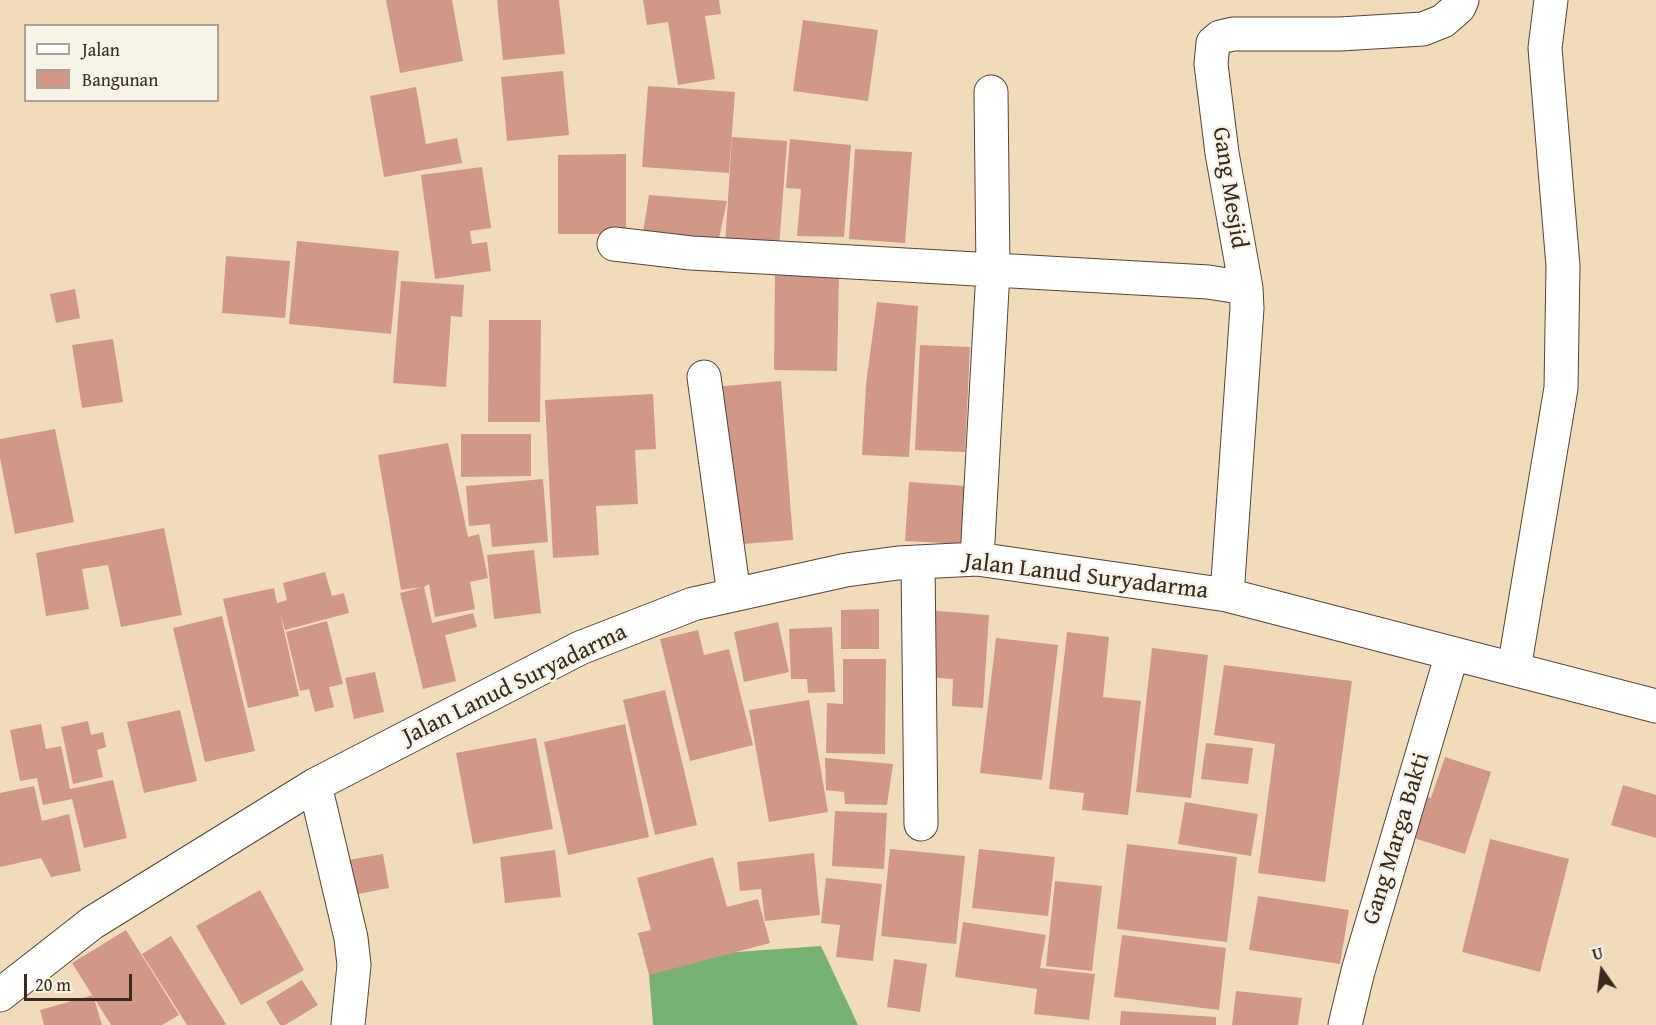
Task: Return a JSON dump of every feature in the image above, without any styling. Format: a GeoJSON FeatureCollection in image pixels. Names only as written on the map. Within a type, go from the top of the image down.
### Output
{"type":"FeatureCollection","features":[{"type":"Feature","properties":{"kind":"street","name":"Gang Mesjid"},"geometry":{"type":"LineString","coordinates":[[1227,595],[1247,328],[1246,288],[1222,153],[1211,64],[1213,43],[1220,37],[1233,34],[1340,34],[1423,29],[1443,21],[1459,7],[1462,0]]}},
{"type":"Feature","properties":{"kind":"street"},"geometry":{"type":"LineString","coordinates":[[1514,669],[1561,388],[1563,266],[1545,48],[1551,0]]}},
{"type":"Feature","properties":{"kind":"street"},"geometry":{"type":"LineString","coordinates":[[977,559],[993,271],[991,92]]}},
{"type":"Feature","properties":{"kind":"street"},"geometry":{"type":"LineString","coordinates":[[614,244],[691,253],[787,256],[993,271],[1208,282],[1246,288]]}},
{"type":"Feature","properties":{"kind":"street"},"geometry":{"type":"LineString","coordinates":[[704,377],[734,595]]}},
{"type":"Feature","properties":{"kind":"street","name":"Jalan Lanud Suryadarma"},"geometry":{"type":"LineString","coordinates":[[0,995],[92,922],[315,785],[580,648],[693,604],[846,570],[918,562],[977,559],[1227,595],[1656,706]]}},
{"type":"Feature","properties":{"kind":"street"},"geometry":{"type":"LineString","coordinates":[[918,562],[921,824]]}},
{"type":"Feature","properties":{"kind":"street","name":"Gang Marga Bakti"},"geometry":{"type":"LineString","coordinates":[[1345,1025],[1358,971],[1452,654]]}},
{"type":"Feature","properties":{"kind":"street"},"geometry":{"type":"LineString","coordinates":[[315,785],[351,938],[354,965],[348,1025]]}},
{"type":"Feature","properties":{"kind":"green space"},"geometry":{"type":"Polygon","coordinates":[[[821,946],[858,1025],[653,1025],[649,975],[652,958],[821,946]]]}},
{"type":"Feature","properties":{"kind":"building"},"geometry":{"type":"Polygon","coordinates":[[[386,0],[452,0],[463,61],[400,73],[386,0]]]}},
{"type":"Feature","properties":{"kind":"building"},"geometry":{"type":"Polygon","coordinates":[[[497,0],[559,0],[565,54],[503,60],[497,0]]]}},
{"type":"Feature","properties":{"kind":"building"},"geometry":{"type":"Polygon","coordinates":[[[643,0],[719,0],[721,14],[705,16],[715,79],[678,85],[668,22],[647,25],[643,0]]]}},
{"type":"Feature","properties":{"kind":"building"},"geometry":{"type":"Polygon","coordinates":[[[803,20],[878,30],[868,101],[793,91],[803,20]]]}},
{"type":"Feature","properties":{"kind":"building"},"geometry":{"type":"Polygon","coordinates":[[[563,71],[569,135],[507,141],[501,77],[563,71]]]}},
{"type":"Feature","properties":{"kind":"building"},"geometry":{"type":"Polygon","coordinates":[[[648,86],[735,92],[729,173],[642,167],[648,86]]]}},
{"type":"Feature","properties":{"kind":"building"},"geometry":{"type":"Polygon","coordinates":[[[416,87],[426,144],[457,138],[462,163],[384,177],[370,96],[416,87]]]}},
{"type":"Feature","properties":{"kind":"building"},"geometry":{"type":"Polygon","coordinates":[[[732,137],[787,141],[779,248],[725,245],[732,137]]]}},
{"type":"Feature","properties":{"kind":"building"},"geometry":{"type":"Polygon","coordinates":[[[790,139],[851,145],[844,237],[797,236],[801,189],[786,188],[790,139]]]}},
{"type":"Feature","properties":{"kind":"building"},"geometry":{"type":"Polygon","coordinates":[[[855,149],[912,152],[905,243],[849,239],[855,149]]]}},
{"type":"Feature","properties":{"kind":"building"},"geometry":{"type":"Polygon","coordinates":[[[626,154],[626,234],[558,234],[558,155],[626,154]]]}},
{"type":"Feature","properties":{"kind":"building"},"geometry":{"type":"Polygon","coordinates":[[[482,167],[491,228],[470,231],[472,244],[487,242],[491,271],[435,279],[421,175],[482,167]]]}},
{"type":"Feature","properties":{"kind":"building"},"geometry":{"type":"Polygon","coordinates":[[[649,195],[727,201],[716,252],[641,244],[649,195]]]}},
{"type":"Feature","properties":{"kind":"building"},"geometry":{"type":"Polygon","coordinates":[[[297,241],[399,251],[391,334],[289,324],[297,241]]]}},
{"type":"Feature","properties":{"kind":"building"},"geometry":{"type":"Polygon","coordinates":[[[226,256],[290,261],[285,318],[222,313],[226,256]]]}},
{"type":"Feature","properties":{"kind":"building"},"geometry":{"type":"Polygon","coordinates":[[[775,273],[839,274],[837,371],[774,370],[775,273]]]}},
{"type":"Feature","properties":{"kind":"building"},"geometry":{"type":"Polygon","coordinates":[[[401,281],[464,285],[462,317],[451,316],[446,387],[393,383],[401,281]]]}},
{"type":"Feature","properties":{"kind":"building"},"geometry":{"type":"Polygon","coordinates":[[[75,289],[80,318],[56,323],[50,294],[75,289]]]}},
{"type":"Feature","properties":{"kind":"building"},"geometry":{"type":"Polygon","coordinates":[[[877,302],[918,306],[909,457],[862,455],[866,384],[877,302]]]}},
{"type":"Feature","properties":{"kind":"building"},"geometry":{"type":"Polygon","coordinates":[[[489,320],[541,320],[540,422],[488,422],[489,320]]]}},
{"type":"Feature","properties":{"kind":"building"},"geometry":{"type":"Polygon","coordinates":[[[113,339],[123,402],[82,408],[72,345],[113,339]]]}},
{"type":"Feature","properties":{"kind":"building"},"geometry":{"type":"Polygon","coordinates":[[[920,345],[970,347],[965,452],[915,450],[920,345]]]}},
{"type":"Feature","properties":{"kind":"building"},"geometry":{"type":"Polygon","coordinates":[[[781,381],[793,540],[731,545],[713,387],[781,381]]]}},
{"type":"Feature","properties":{"kind":"building"},"geometry":{"type":"Polygon","coordinates":[[[653,394],[656,449],[635,450],[638,504],[596,506],[599,555],[553,558],[545,400],[653,394]]]}},
{"type":"Feature","properties":{"kind":"building"},"geometry":{"type":"Polygon","coordinates":[[[55,429],[74,522],[15,534],[0,458],[0,439],[55,429]]]}},
{"type":"Feature","properties":{"kind":"building"},"geometry":{"type":"Polygon","coordinates":[[[461,434],[531,434],[531,476],[461,477],[461,434]]]}},
{"type":"Feature","properties":{"kind":"building"},"geometry":{"type":"Polygon","coordinates":[[[448,443],[468,537],[479,534],[488,578],[470,582],[475,609],[435,617],[429,584],[424,587],[432,623],[473,613],[477,627],[445,635],[456,681],[423,689],[400,593],[422,587],[401,590],[378,455],[448,443]]]}},
{"type":"Feature","properties":{"kind":"building"},"geometry":{"type":"Polygon","coordinates":[[[543,479],[548,542],[492,547],[490,524],[469,526],[466,486],[543,479]]]}},
{"type":"Feature","properties":{"kind":"building"},"geometry":{"type":"Polygon","coordinates":[[[909,482],[967,486],[964,544],[905,541],[909,482]]]}},
{"type":"Feature","properties":{"kind":"building"},"geometry":{"type":"Polygon","coordinates":[[[164,528],[182,615],[121,627],[108,565],[82,569],[89,609],[46,616],[36,553],[164,528]]]}},
{"type":"Feature","properties":{"kind":"building"},"geometry":{"type":"Polygon","coordinates":[[[534,550],[541,613],[494,619],[487,555],[534,550]]]}},
{"type":"Feature","properties":{"kind":"building"},"geometry":{"type":"Polygon","coordinates":[[[325,572],[332,596],[344,593],[349,613],[285,630],[280,613],[299,696],[248,708],[223,599],[274,588],[277,603],[287,600],[283,583],[325,572]]]}},
{"type":"Feature","properties":{"kind":"building"},"geometry":{"type":"Polygon","coordinates":[[[879,609],[879,649],[841,649],[841,610],[879,609]]]}},
{"type":"Feature","properties":{"kind":"building"},"geometry":{"type":"Polygon","coordinates":[[[927,610],[989,615],[983,708],[952,706],[953,679],[922,677],[927,610]]]}},
{"type":"Feature","properties":{"kind":"building"},"geometry":{"type":"Polygon","coordinates":[[[222,616],[255,751],[205,762],[173,628],[222,616]]]}},
{"type":"Feature","properties":{"kind":"building"},"geometry":{"type":"Polygon","coordinates":[[[327,621],[343,684],[329,687],[334,707],[315,712],[309,689],[300,691],[286,632],[327,621]]]}},
{"type":"Feature","properties":{"kind":"building"},"geometry":{"type":"Polygon","coordinates":[[[778,622],[789,672],[744,682],[734,632],[778,622]]]}},
{"type":"Feature","properties":{"kind":"building"},"geometry":{"type":"Polygon","coordinates":[[[832,627],[835,692],[808,693],[807,679],[791,679],[789,629],[832,627]]]}},
{"type":"Feature","properties":{"kind":"building"},"geometry":{"type":"Polygon","coordinates":[[[698,630],[704,655],[729,649],[753,745],[690,761],[660,639],[698,630]]]}},
{"type":"Feature","properties":{"kind":"building"},"geometry":{"type":"Polygon","coordinates":[[[1067,632],[1109,637],[1103,697],[1141,701],[1128,815],[1082,810],[1084,793],[1049,789],[1067,632]]]}},
{"type":"Feature","properties":{"kind":"building"},"geometry":{"type":"Polygon","coordinates":[[[996,638],[1058,645],[1042,780],[980,773],[996,638]]]}},
{"type":"Feature","properties":{"kind":"building"},"geometry":{"type":"Polygon","coordinates":[[[1152,648],[1208,655],[1191,798],[1136,792],[1152,648]]]}},
{"type":"Feature","properties":{"kind":"building"},"geometry":{"type":"Polygon","coordinates":[[[843,659],[886,659],[885,754],[826,753],[827,703],[843,704],[843,659]]]}},
{"type":"Feature","properties":{"kind":"building"},"geometry":{"type":"Polygon","coordinates":[[[1224,665],[1352,681],[1325,882],[1258,873],[1275,744],[1214,735],[1224,665]]]}},
{"type":"Feature","properties":{"kind":"building"},"geometry":{"type":"Polygon","coordinates":[[[375,672],[384,712],[354,719],[345,678],[375,672]]]}},
{"type":"Feature","properties":{"kind":"building"},"geometry":{"type":"Polygon","coordinates":[[[665,690],[697,825],[655,835],[623,700],[665,690]]]}},
{"type":"Feature","properties":{"kind":"building"},"geometry":{"type":"Polygon","coordinates":[[[809,700],[828,812],[769,822],[749,710],[809,700]]]}},
{"type":"Feature","properties":{"kind":"building"},"geometry":{"type":"Polygon","coordinates":[[[180,710],[197,781],[144,793],[127,722],[180,710]]]}},
{"type":"Feature","properties":{"kind":"building"},"geometry":{"type":"Polygon","coordinates":[[[88,721],[91,735],[103,732],[106,747],[97,750],[103,777],[73,784],[61,727],[88,721]]]}},
{"type":"Feature","properties":{"kind":"building"},"geometry":{"type":"Polygon","coordinates":[[[41,724],[46,749],[61,746],[70,789],[113,780],[127,838],[84,848],[72,799],[43,805],[37,778],[20,781],[10,730],[41,724]]]}},
{"type":"Feature","properties":{"kind":"building"},"geometry":{"type":"Polygon","coordinates":[[[625,724],[649,837],[568,855],[544,742],[625,724]]]}},
{"type":"Feature","properties":{"kind":"building"},"geometry":{"type":"Polygon","coordinates":[[[536,738],[553,829],[473,844],[456,753],[536,738]]]}},
{"type":"Feature","properties":{"kind":"building"},"geometry":{"type":"Polygon","coordinates":[[[1206,743],[1253,748],[1248,784],[1201,779],[1206,743]]]}},
{"type":"Feature","properties":{"kind":"building"},"geometry":{"type":"Polygon","coordinates":[[[1445,757],[1491,772],[1465,854],[1404,835],[1418,794],[1431,798],[1445,757]]]}},
{"type":"Feature","properties":{"kind":"building"},"geometry":{"type":"Polygon","coordinates":[[[825,758],[893,764],[887,805],[845,804],[844,792],[826,790],[825,758]]]}},
{"type":"Feature","properties":{"kind":"building"},"geometry":{"type":"Polygon","coordinates":[[[1623,785],[1656,795],[1656,838],[1611,825],[1623,785]]]}},
{"type":"Feature","properties":{"kind":"building"},"geometry":{"type":"Polygon","coordinates":[[[34,786],[42,821],[69,814],[81,871],[51,877],[41,858],[0,867],[0,793],[34,786]]]}},
{"type":"Feature","properties":{"kind":"building"},"geometry":{"type":"Polygon","coordinates":[[[1185,802],[1258,814],[1251,856],[1178,844],[1185,802]]]}},
{"type":"Feature","properties":{"kind":"building"},"geometry":{"type":"Polygon","coordinates":[[[835,811],[887,813],[884,869],[832,866],[835,811]]]}},
{"type":"Feature","properties":{"kind":"building"},"geometry":{"type":"Polygon","coordinates":[[[1490,839],[1569,859],[1540,972],[1462,952],[1490,839]]]}},
{"type":"Feature","properties":{"kind":"building"},"geometry":{"type":"Polygon","coordinates":[[[1127,844],[1237,857],[1227,942],[1117,929],[1127,844]]]}},
{"type":"Feature","properties":{"kind":"building"},"geometry":{"type":"Polygon","coordinates":[[[890,849],[965,856],[956,944],[881,936],[890,849]]]}},
{"type":"Feature","properties":{"kind":"building"},"geometry":{"type":"Polygon","coordinates":[[[979,849],[1055,857],[1048,916],[972,908],[979,849]]]}},
{"type":"Feature","properties":{"kind":"building"},"geometry":{"type":"Polygon","coordinates":[[[555,850],[561,897],[505,903],[500,857],[555,850]]]}},
{"type":"Feature","properties":{"kind":"building"},"geometry":{"type":"Polygon","coordinates":[[[814,853],[820,915],[765,921],[761,889],[740,891],[737,862],[814,853]]]}},
{"type":"Feature","properties":{"kind":"building"},"geometry":{"type":"Polygon","coordinates":[[[383,854],[389,888],[348,896],[342,861],[383,854]]]}},
{"type":"Feature","properties":{"kind":"building"},"geometry":{"type":"Polygon","coordinates":[[[713,857],[727,907],[758,899],[770,943],[649,975],[638,933],[651,930],[637,878],[713,857]]]}},
{"type":"Feature","properties":{"kind":"building"},"geometry":{"type":"Polygon","coordinates":[[[826,878],[882,884],[873,961],[836,957],[840,925],[821,923],[826,878]]]}},
{"type":"Feature","properties":{"kind":"building"},"geometry":{"type":"Polygon","coordinates":[[[1055,881],[1102,886],[1092,971],[1046,966],[1055,881]]]}},
{"type":"Feature","properties":{"kind":"building"},"geometry":{"type":"Polygon","coordinates":[[[260,890],[304,970],[241,1005],[196,926],[260,890]]]}},
{"type":"Feature","properties":{"kind":"building"},"geometry":{"type":"Polygon","coordinates":[[[1258,896],[1349,910],[1340,964],[1249,950],[1258,896]]]}},
{"type":"Feature","properties":{"kind":"building"},"geometry":{"type":"Polygon","coordinates":[[[963,922],[1046,935],[1040,968],[1095,974],[1089,1020],[1034,1014],[1037,989],[955,977],[963,922]]]}},
{"type":"Feature","properties":{"kind":"building"},"geometry":{"type":"Polygon","coordinates":[[[126,930],[179,1015],[162,1025],[111,1025],[72,963],[126,930]]]}},
{"type":"Feature","properties":{"kind":"building"},"geometry":{"type":"Polygon","coordinates":[[[1122,935],[1226,948],[1219,1010],[1114,997],[1122,935]]]}},
{"type":"Feature","properties":{"kind":"building"},"geometry":{"type":"Polygon","coordinates":[[[171,936],[226,1024],[187,1025],[142,954],[171,936]]]}},
{"type":"Feature","properties":{"kind":"building"},"geometry":{"type":"Polygon","coordinates":[[[894,959],[927,964],[920,1012],[887,1007],[894,959]]]}},
{"type":"Feature","properties":{"kind":"building"},"geometry":{"type":"Polygon","coordinates":[[[302,980],[318,1005],[285,1025],[280,1025],[266,1002],[302,980]]]}},
{"type":"Feature","properties":{"kind":"building"},"geometry":{"type":"Polygon","coordinates":[[[1236,991],[1302,998],[1298,1025],[1232,1025],[1236,991]]]}},
{"type":"Feature","properties":{"kind":"building"},"geometry":{"type":"Polygon","coordinates":[[[93,995],[102,1025],[44,1025],[40,1010],[93,995]]]}},
{"type":"Feature","properties":{"kind":"building"},"geometry":{"type":"Polygon","coordinates":[[[1121,1011],[1216,1017],[1216,1025],[1120,1025],[1121,1011]]]}}]}
